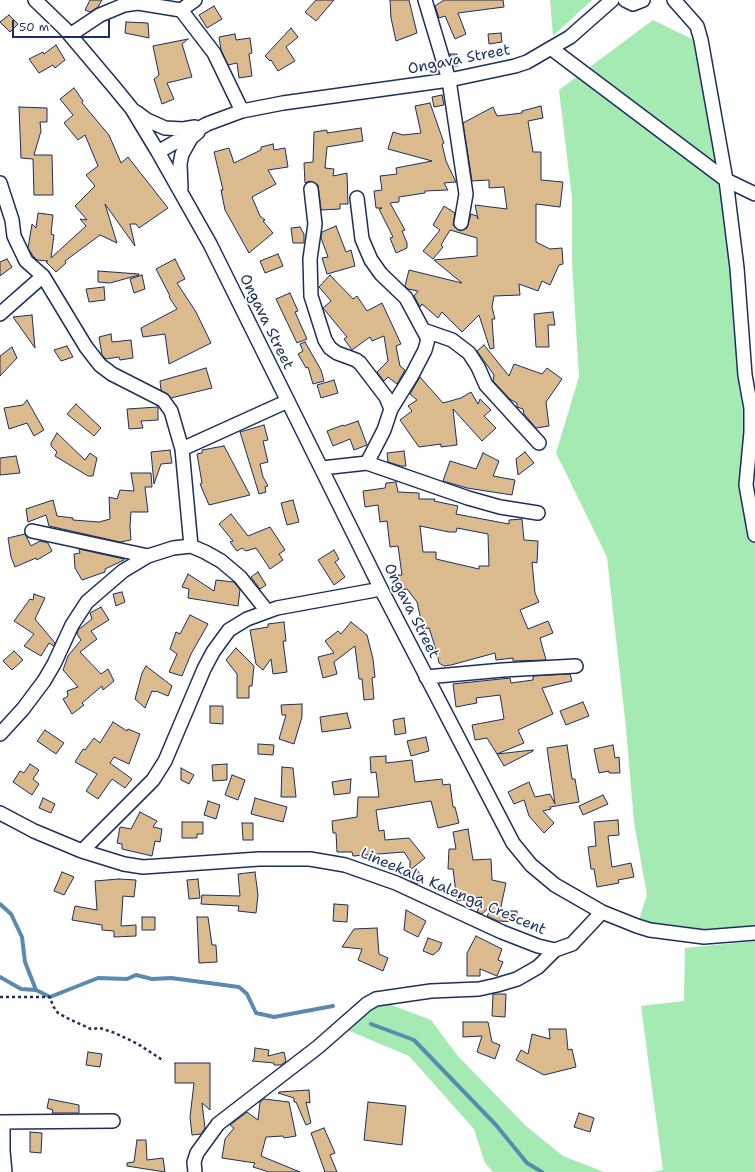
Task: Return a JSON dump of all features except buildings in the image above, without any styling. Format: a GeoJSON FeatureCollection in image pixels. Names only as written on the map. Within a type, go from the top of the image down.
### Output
{"type":"FeatureCollection","features":[{"type":"Feature","properties":{"kind":"street","name":"Ongava Street"},"geometry":{"type":"LineString","coordinates":[[35,0],[70,35],[132,110],[181,191],[322,468],[381,589],[513,843],[531,865],[555,885],[602,912],[650,930],[694,937],[714,938],[755,933]]}},
{"type":"Feature","properties":{"kind":"street"},"geometry":{"type":"LineString","coordinates":[[70,35],[100,15],[124,5],[138,3],[181,10],[196,0]]}},
{"type":"Feature","properties":{"kind":"street"},"geometry":{"type":"LineString","coordinates":[[425,0],[449,80],[466,194],[461,223]]}},
{"type":"Feature","properties":{"kind":"street","name":"Ongava Street"},"geometry":{"type":"LineString","coordinates":[[158,152],[207,124],[242,111],[449,80],[514,66],[552,49],[570,37],[612,0]]}},
{"type":"Feature","properties":{"kind":"street"},"geometry":{"type":"LineString","coordinates":[[625,0],[633,4],[643,0]]}},
{"type":"Feature","properties":{"kind":"street"},"geometry":{"type":"LineString","coordinates":[[674,0],[697,26],[701,40],[726,180],[737,268],[745,375],[751,408],[751,432],[746,485],[755,535]]}},
{"type":"Feature","properties":{"kind":"street"},"geometry":{"type":"LineString","coordinates":[[181,10],[214,53],[242,111]]}},
{"type":"Feature","properties":{"kind":"street"},"geometry":{"type":"LineString","coordinates":[[552,49],[726,180],[755,194]]}},
{"type":"Feature","properties":{"kind":"street"},"geometry":{"type":"LineString","coordinates":[[132,110],[147,120],[165,128],[183,129],[207,124]]}},
{"type":"Feature","properties":{"kind":"street"},"geometry":{"type":"LineString","coordinates":[[181,191],[180,164],[182,154],[191,138],[207,124]]}},
{"type":"Feature","properties":{"kind":"street"},"geometry":{"type":"LineString","coordinates":[[0,183],[12,220],[14,236],[26,261],[43,276],[86,347],[100,365],[112,374],[163,400],[171,411],[182,448],[191,546]]}},
{"type":"Feature","properties":{"kind":"street"},"geometry":{"type":"LineString","coordinates":[[311,189],[315,224],[310,259],[311,296],[325,340],[330,348],[337,353],[360,363],[386,397],[391,409]]}},
{"type":"Feature","properties":{"kind":"street"},"geometry":{"type":"LineString","coordinates":[[357,198],[362,239],[371,260],[381,274],[406,298],[428,339],[412,375],[391,409],[384,430],[367,463]]}},
{"type":"Feature","properties":{"kind":"street"},"geometry":{"type":"LineString","coordinates":[[0,314],[43,276]]}},
{"type":"Feature","properties":{"kind":"street"},"geometry":{"type":"LineString","coordinates":[[424,330],[452,340],[469,353],[489,390],[539,443]]}},
{"type":"Feature","properties":{"kind":"street"},"geometry":{"type":"LineString","coordinates":[[182,448],[288,401]]}},
{"type":"Feature","properties":{"kind":"street"},"geometry":{"type":"LineString","coordinates":[[322,468],[367,463],[468,498],[538,513]]}},
{"type":"Feature","properties":{"kind":"street"},"geometry":{"type":"LineString","coordinates":[[32,531],[148,556]]}},
{"type":"Feature","properties":{"kind":"street"},"geometry":{"type":"LineString","coordinates":[[0,734],[44,681],[54,664],[72,625],[87,602],[123,571],[148,556],[173,548],[191,546],[221,561],[232,570],[240,577],[267,611]]}},
{"type":"Feature","properties":{"kind":"street"},"geometry":{"type":"LineString","coordinates":[[82,851],[153,780],[165,760],[204,669],[221,640],[237,624],[267,611],[381,589]]}},
{"type":"Feature","properties":{"kind":"street"},"geometry":{"type":"LineString","coordinates":[[426,677],[481,671],[576,666]]}},
{"type":"Feature","properties":{"kind":"street","name":"Lineekala Kalenga Crescent"},"geometry":{"type":"LineString","coordinates":[[0,814],[34,831],[82,851],[116,862],[143,867],[259,859],[310,859],[345,865],[396,883],[502,932],[538,946],[555,950],[572,944],[602,912]]}},
{"type":"Feature","properties":{"kind":"street"},"geometry":{"type":"LineString","coordinates":[[195,1172],[194,1162],[197,1153],[218,1124],[318,1047],[367,1004],[376,999],[415,993],[479,989],[497,985],[517,979],[538,967],[555,950]]}},
{"type":"Feature","properties":{"kind":"street"},"geometry":{"type":"LineString","coordinates":[[4,1172],[2,1122],[113,1121]]}},
{"type":"Feature","properties":{"kind":"path"},"geometry":{"type":"LineString","coordinates":[[0,997],[50,997],[56,1009],[69,1019],[91,1029],[100,1028],[121,1036],[138,1044],[164,1061]]}},
{"type":"Feature","properties":{"kind":"green space"},"geometry":{"type":"Polygon","coordinates":[[[550,0],[592,0],[553,36],[550,0]]]}},
{"type":"Feature","properties":{"kind":"green space"},"geometry":{"type":"Polygon","coordinates":[[[653,20],[694,40],[726,180],[755,535],[755,933],[714,937],[637,926],[647,895],[634,822],[626,728],[607,557],[556,453],[579,377],[572,263],[572,198],[559,90],[653,20]]]}},
{"type":"Feature","properties":{"kind":"green space"},"geometry":{"type":"Polygon","coordinates":[[[755,941],[755,1172],[652,1172],[663,1170],[641,1006],[684,1001],[685,948],[755,941]]]}},
{"type":"Feature","properties":{"kind":"green space"},"geometry":{"type":"Polygon","coordinates":[[[376,999],[431,1020],[457,1055],[526,1126],[563,1156],[604,1172],[493,1172],[485,1163],[474,1129],[409,1056],[340,1027],[376,999]]]}},
{"type":"Feature","properties":{"kind":"waterway"},"geometry":{"type":"LineString","coordinates":[[0,904],[11,914],[22,937],[25,962],[36,990]]}},
{"type":"Feature","properties":{"kind":"waterway"},"geometry":{"type":"LineString","coordinates":[[0,977],[21,989],[36,990],[50,997],[98,978],[127,979],[136,975],[152,979],[171,978],[239,987],[247,994],[256,1013],[274,1017],[333,1006]]}},
{"type":"Feature","properties":{"kind":"waterway"},"geometry":{"type":"LineString","coordinates":[[371,1024],[414,1040],[496,1125],[527,1163],[542,1172]]}}]}
